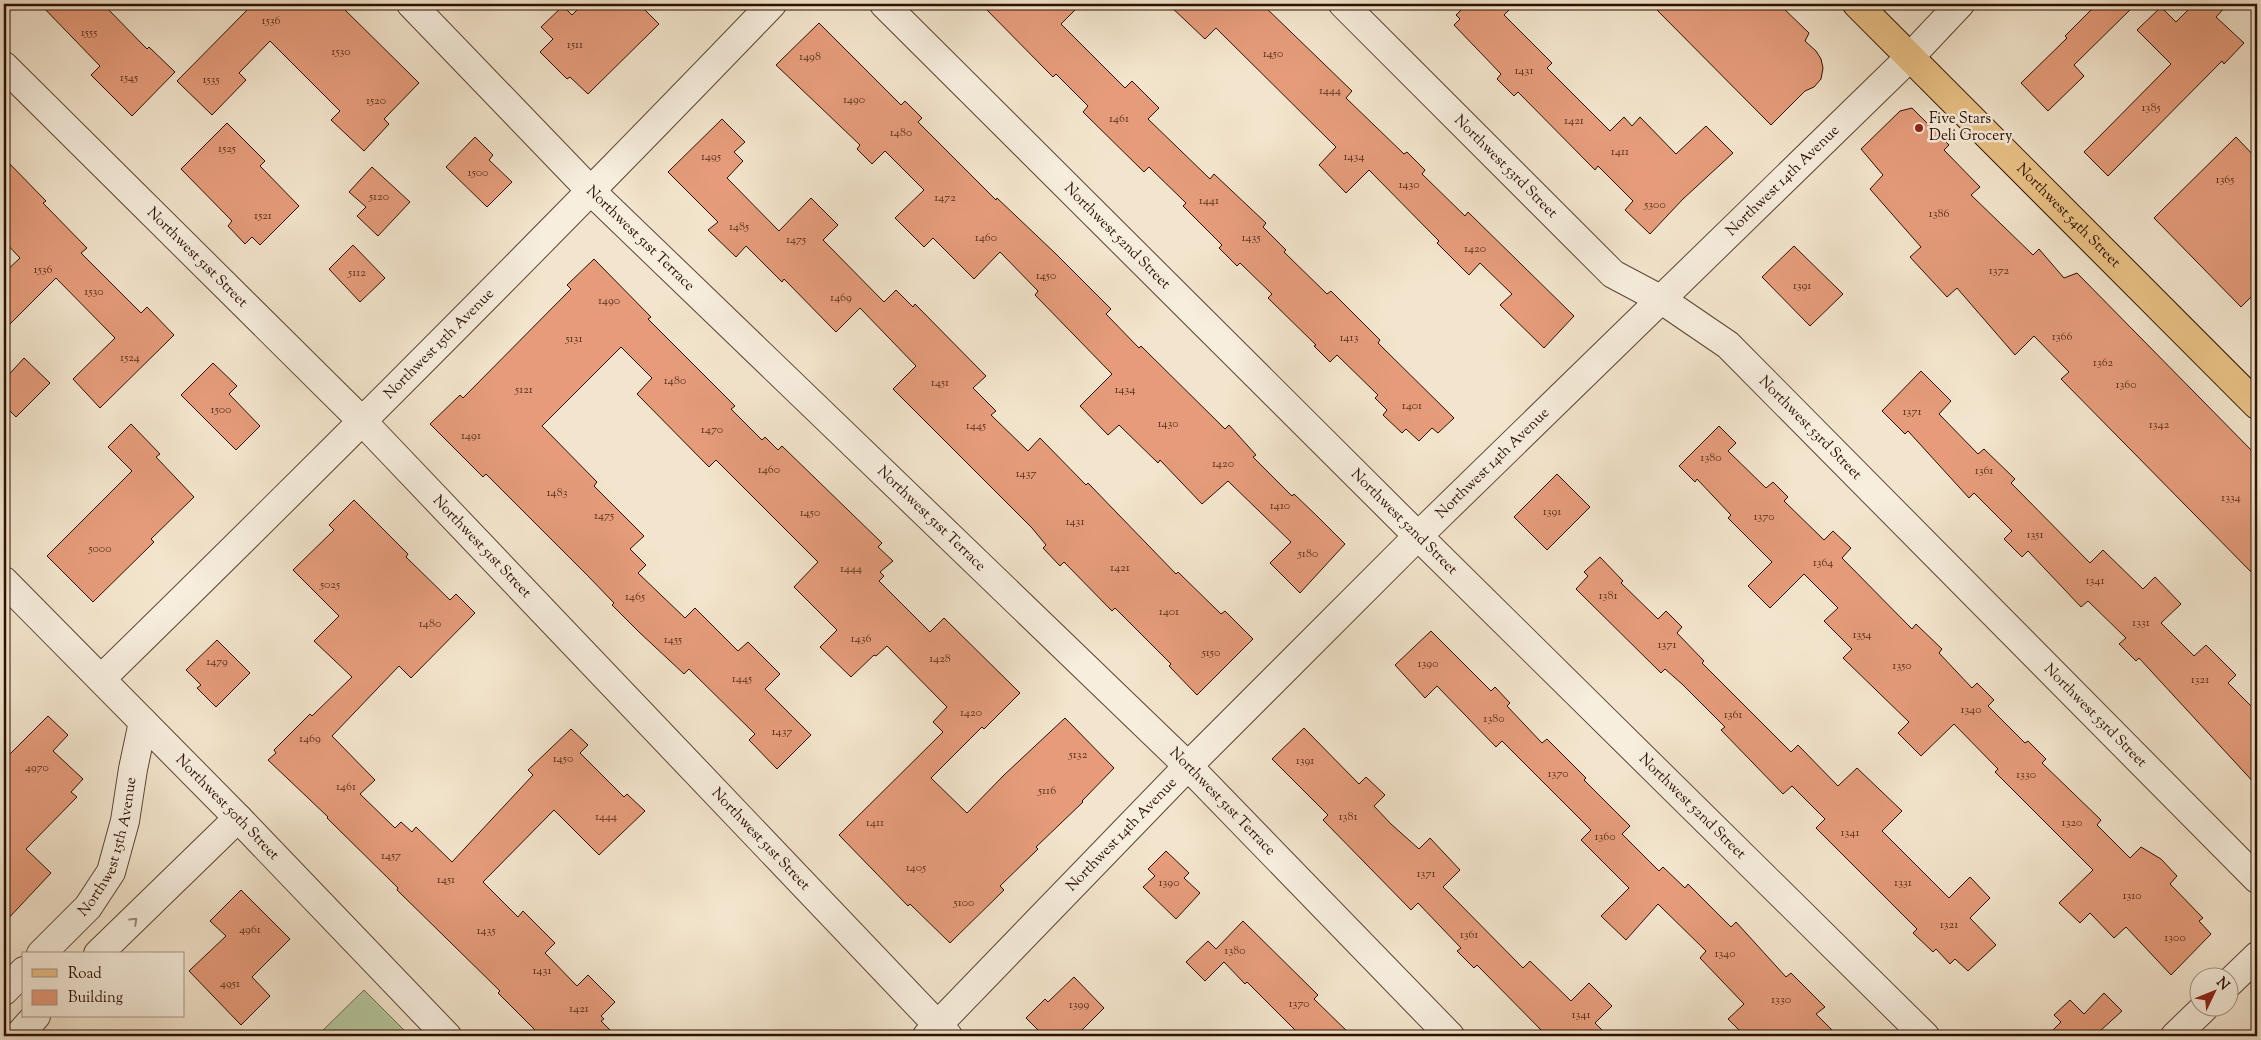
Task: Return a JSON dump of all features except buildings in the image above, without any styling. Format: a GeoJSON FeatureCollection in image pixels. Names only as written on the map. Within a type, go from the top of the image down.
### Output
{"type":"FeatureCollection","features":[{"type":"Feature","properties":{"kind":"main road","name":"Northwest 54th Street"},"geometry":{"type":"LineString","coordinates":[[1857,4],[2257,405]]}},
{"type":"Feature","properties":{"kind":"street","name":"Northwest 51st Terrace"},"geometry":{"type":"LineString","coordinates":[[411,4],[592,192],[1188,766],[1450,1036]]}},
{"type":"Feature","properties":{"kind":"street","name":"Northwest 15th Avenue"},"geometry":{"type":"LineString","coordinates":[[101,679],[363,422],[592,192],[772,4]]}},
{"type":"Feature","properties":{"kind":"street","name":"Northwest 52nd Street"},"geometry":{"type":"LineString","coordinates":[[884,4],[1418,536],[1925,1036]]}},
{"type":"Feature","properties":{"kind":"street","name":"Northwest 53rd Street"},"geometry":{"type":"LineString","coordinates":[[1343,4],[1613,274],[1662,300],[1728,345],[2257,878]]}},
{"type":"Feature","properties":{"kind":"street","name":"Northwest 14th Avenue"},"geometry":{"type":"LineString","coordinates":[[938,1033],[1188,766],[1418,536],[1910,57],[1960,4]]}},
{"type":"Feature","properties":{"kind":"street","name":"Northwest 51st Street"},"geometry":{"type":"LineString","coordinates":[[4,66],[363,422],[938,1033]]}},
{"type":"Feature","properties":{"kind":"street","name":"Northwest 50th Street"},"geometry":{"type":"LineString","coordinates":[[4,581],[238,818],[448,1036]]}},
{"type":"Feature","properties":{"kind":"street"},"geometry":{"type":"LineString","coordinates":[[4,612],[31,609]]}},
{"type":"Feature","properties":{"kind":"street","name":"Northwest 15th Avenue"},"geometry":{"type":"LineString","coordinates":[[43,952],[83,912],[111,872],[125,821],[143,722]]}},
{"type":"Feature","properties":{"kind":"street"},"geometry":{"type":"LineString","coordinates":[[83,912],[104,948],[238,818]]}},
{"type":"Feature","properties":{"kind":"street"},"geometry":{"type":"LineString","coordinates":[[2238,974],[2257,956]]}},
{"type":"Feature","properties":{"kind":"street"},"geometry":{"type":"LineString","coordinates":[[4,991],[22,973]]}},
{"type":"Feature","properties":{"kind":"street"},"geometry":{"type":"LineString","coordinates":[[18,1036],[34,1018]]}},
{"type":"Feature","properties":{"kind":"street"},"geometry":{"type":"LineString","coordinates":[[2174,1036],[2193,1018]]}},
{"type":"Feature","properties":{"kind":"green space"},"geometry":{"type":"Polygon","coordinates":[[[364,990],[410,1036],[317,1036],[364,990]]]}},
{"type":"Feature","properties":{"kind":"place","name":"Five Stars Deli Grocery"},"geometry":{"type":"Point","coordinates":[1919,128]}}]}
